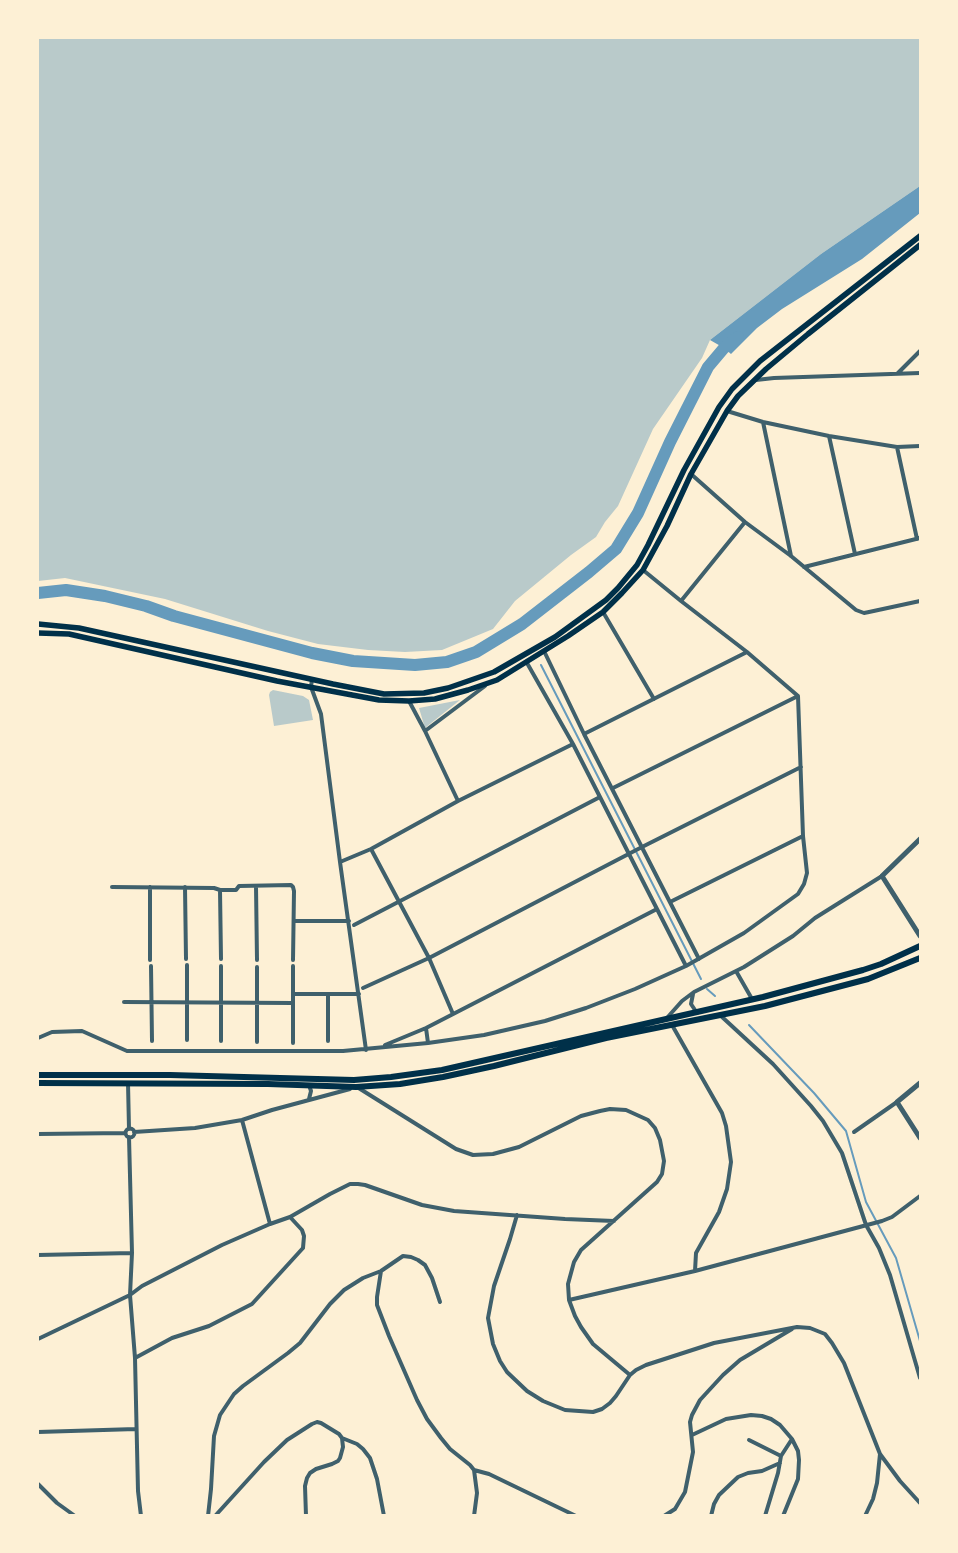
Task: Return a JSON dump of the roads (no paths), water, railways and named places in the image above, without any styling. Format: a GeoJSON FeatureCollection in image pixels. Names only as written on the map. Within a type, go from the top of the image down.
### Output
{"type":"FeatureCollection","features":[{"type":"Feature","properties":{"kind":"highway"},"geometry":{"type":"LineString","coordinates":[[38,1075],[170,1075],[354,1080],[442,1070],[752,999],[863,970],[920,946]]}},
{"type":"Feature","properties":{"kind":"highway"},"geometry":{"type":"LineString","coordinates":[[38,1083],[356,1087],[400,1084],[443,1077],[606,1038],[766,1006],[859,981],[920,958]]}},
{"type":"Feature","properties":{"kind":"main road"},"geometry":{"type":"LineString","coordinates":[[38,624],[79,628],[384,694],[402,694],[448,688],[494,672],[555,637],[618,588],[637,565],[660,523],[684,470],[724,398],[747,373],[803,326],[920,236]]}},
{"type":"Feature","properties":{"kind":"main road"},"geometry":{"type":"LineString","coordinates":[[38,633],[69,634],[379,700],[409,701],[436,699],[492,682],[527,662],[603,612],[643,570],[667,526],[691,474],[726,411],[738,396],[766,369],[808,334],[920,245]]}},
{"type":"Feature","properties":{"kind":"main road"},"geometry":{"type":"LineString","coordinates":[[643,570],[642,565],[654,543],[660,523]]}},
{"type":"Feature","properties":{"kind":"main road"},"geometry":{"type":"LineString","coordinates":[[527,662],[530,656],[555,637]]}},
{"type":"Feature","properties":{"kind":"main road"},"geometry":{"type":"LineString","coordinates":[[409,701],[411,698],[429,695],[432,691]]}},
{"type":"Feature","properties":{"kind":"street"},"geometry":{"type":"LineString","coordinates":[[897,374],[920,351]]}},
{"type":"Feature","properties":{"kind":"street"},"geometry":{"type":"LineString","coordinates":[[766,369],[774,378]]}},
{"type":"Feature","properties":{"kind":"street"},"geometry":{"type":"LineString","coordinates":[[754,381],[774,378],[920,373]]}},
{"type":"Feature","properties":{"kind":"street"},"geometry":{"type":"LineString","coordinates":[[726,411],[763,422],[828,436],[897,447],[920,446]]}},
{"type":"Feature","properties":{"kind":"street"},"geometry":{"type":"LineString","coordinates":[[763,422],[791,556]]}},
{"type":"Feature","properties":{"kind":"street"},"geometry":{"type":"LineString","coordinates":[[828,436],[855,554]]}},
{"type":"Feature","properties":{"kind":"street"},"geometry":{"type":"LineString","coordinates":[[804,568],[919,538],[897,447]]}},
{"type":"Feature","properties":{"kind":"street"},"geometry":{"type":"LineString","coordinates":[[691,474],[745,522],[791,556],[856,610],[869,612],[920,601]]}},
{"type":"Feature","properties":{"kind":"street"},"geometry":{"type":"LineString","coordinates":[[681,602],[745,522]]}},
{"type":"Feature","properties":{"kind":"street"},"geometry":{"type":"LineString","coordinates":[[38,1038],[52,1032],[82,1031],[127,1051],[343,1051],[428,1043],[484,1035],[545,1021],[618,995],[687,966],[744,933],[798,894],[804,884],[806,873],[798,696],[747,652],[681,602],[643,570]]}},
{"type":"Feature","properties":{"kind":"street"},"geometry":{"type":"LineString","coordinates":[[603,612],[654,699]]}},
{"type":"Feature","properties":{"kind":"street"},"geometry":{"type":"LineString","coordinates":[[544,650],[584,734],[613,788],[698,960]]}},
{"type":"Feature","properties":{"kind":"street"},"geometry":{"type":"LineString","coordinates":[[584,734],[747,652]]}},
{"type":"Feature","properties":{"kind":"street"},"geometry":{"type":"LineString","coordinates":[[527,662],[573,744],[687,966]]}},
{"type":"Feature","properties":{"kind":"street"},"geometry":{"type":"LineString","coordinates":[[312,679],[311,687],[319,704],[321,714],[366,1050]]}},
{"type":"Feature","properties":{"kind":"street"},"geometry":{"type":"LineString","coordinates":[[425,731],[492,682]]}},
{"type":"Feature","properties":{"kind":"street"},"geometry":{"type":"LineString","coordinates":[[613,788],[798,696]]}},
{"type":"Feature","properties":{"kind":"street"},"geometry":{"type":"LineString","coordinates":[[409,701],[458,801]]}},
{"type":"Feature","properties":{"kind":"street"},"geometry":{"type":"LineString","coordinates":[[340,862],[371,849],[458,801],[573,744]]}},
{"type":"Feature","properties":{"kind":"street"},"geometry":{"type":"LineString","coordinates":[[363,988],[429,958],[801,767]]}},
{"type":"Feature","properties":{"kind":"street"},"geometry":{"type":"LineString","coordinates":[[354,925],[600,797]]}},
{"type":"Feature","properties":{"kind":"street"},"geometry":{"type":"LineString","coordinates":[[670,902],[803,836]]}},
{"type":"Feature","properties":{"kind":"street"},"geometry":{"type":"LineString","coordinates":[[666,1019],[682,1001],[694,992],[736,972],[793,936],[815,918],[882,876],[920,839]]}},
{"type":"Feature","properties":{"kind":"street"},"geometry":{"type":"LineString","coordinates":[[371,849],[429,958],[453,1014]]}},
{"type":"Feature","properties":{"kind":"street"},"geometry":{"type":"LineString","coordinates":[[882,876],[920,936]]}},
{"type":"Feature","properties":{"kind":"street"},"geometry":{"type":"LineString","coordinates":[[112,887],[186,887],[236,890],[239,886],[291,885],[293,887],[294,960]]}},
{"type":"Feature","properties":{"kind":"street"},"geometry":{"type":"LineString","coordinates":[[256,886],[257,960]]}},
{"type":"Feature","properties":{"kind":"street"},"geometry":{"type":"LineString","coordinates":[[150,887],[150,960]]}},
{"type":"Feature","properties":{"kind":"street"},"geometry":{"type":"LineString","coordinates":[[186,887],[186,959]]}},
{"type":"Feature","properties":{"kind":"street"},"geometry":{"type":"LineString","coordinates":[[220,890],[221,959]]}},
{"type":"Feature","properties":{"kind":"street"},"geometry":{"type":"LineString","coordinates":[[381,1047],[426,1028],[657,909]]}},
{"type":"Feature","properties":{"kind":"street"},"geometry":{"type":"LineString","coordinates":[[294,921],[348,921]]}},
{"type":"Feature","properties":{"kind":"street"},"geometry":{"type":"LineString","coordinates":[[187,965],[187,1040]]}},
{"type":"Feature","properties":{"kind":"street"},"geometry":{"type":"LineString","coordinates":[[151,966],[152,1041]]}},
{"type":"Feature","properties":{"kind":"street"},"geometry":{"type":"LineString","coordinates":[[221,966],[221,1041]]}},
{"type":"Feature","properties":{"kind":"street"},"geometry":{"type":"LineString","coordinates":[[293,966],[293,1043]]}},
{"type":"Feature","properties":{"kind":"street"},"geometry":{"type":"LineString","coordinates":[[257,967],[257,1042]]}},
{"type":"Feature","properties":{"kind":"street"},"geometry":{"type":"LineString","coordinates":[[736,972],[752,999]]}},
{"type":"Feature","properties":{"kind":"street"},"geometry":{"type":"LineString","coordinates":[[694,992],[692,1004],[702,1020]]}},
{"type":"Feature","properties":{"kind":"street"},"geometry":{"type":"LineString","coordinates":[[293,994],[359,994]]}},
{"type":"Feature","properties":{"kind":"street"},"geometry":{"type":"LineString","coordinates":[[328,994],[328,1041]]}},
{"type":"Feature","properties":{"kind":"street"},"geometry":{"type":"LineString","coordinates":[[124,1002],[293,1003]]}},
{"type":"Feature","properties":{"kind":"street"},"geometry":{"type":"LineString","coordinates":[[721,1016],[773,1064],[823,1122],[842,1153],[866,1225],[890,1275],[920,1378]]}},
{"type":"Feature","properties":{"kind":"street"},"geometry":{"type":"LineString","coordinates":[[672,1025],[722,1113],[726,1126],[731,1162],[727,1189],[719,1212],[696,1253],[695,1270]]}},
{"type":"Feature","properties":{"kind":"street"},"geometry":{"type":"LineString","coordinates":[[426,1028],[428,1043]]}},
{"type":"Feature","properties":{"kind":"street"},"geometry":{"type":"LineString","coordinates":[[854,1132],[897,1102],[920,1083]]}},
{"type":"Feature","properties":{"kind":"street"},"geometry":{"type":"LineString","coordinates":[[38,1134],[125,1133],[129,1129],[128,1084]]}},
{"type":"Feature","properties":{"kind":"street"},"geometry":{"type":"LineString","coordinates":[[309,1085],[311,1092],[309,1099]]}},
{"type":"Feature","properties":{"kind":"street"},"geometry":{"type":"LineString","coordinates":[[129,1129],[134,1132],[195,1128],[242,1120],[309,1099],[356,1087],[456,1149],[473,1155],[493,1154],[520,1147],[581,1116],[600,1111],[610,1109],[626,1110],[642,1117],[648,1120],[660,1140],[664,1169],[657,1182],[581,1250],[574,1262],[568,1284],[569,1300],[575,1316],[593,1344],[630,1375]]}},
{"type":"Feature","properties":{"kind":"street"},"geometry":{"type":"LineString","coordinates":[[897,1102],[920,1138]]}},
{"type":"Feature","properties":{"kind":"street"},"geometry":{"type":"LineString","coordinates":[[242,1120],[270,1224]]}},
{"type":"Feature","properties":{"kind":"street"},"geometry":{"type":"LineString","coordinates":[[129,1137],[133,1136],[134,1132]]}},
{"type":"Feature","properties":{"kind":"street"},"geometry":{"type":"LineString","coordinates":[[125,1133],[129,1137],[132,1253],[130,1296],[138,1491],[141,1516]]}},
{"type":"Feature","properties":{"kind":"street"},"geometry":{"type":"LineString","coordinates":[[38,1339],[130,1296],[142,1286],[222,1244],[290,1217],[350,1184],[358,1184],[422,1205],[469,1213],[614,1221]]}},
{"type":"Feature","properties":{"kind":"street"},"geometry":{"type":"LineString","coordinates":[[569,1300],[695,1270],[873,1223],[892,1217],[920,1196]]}},
{"type":"Feature","properties":{"kind":"street"},"geometry":{"type":"LineString","coordinates":[[517,1215],[494,1286],[488,1318],[493,1344],[500,1361],[507,1372],[527,1391],[543,1401],[565,1410],[593,1412],[602,1409],[616,1396],[630,1375],[646,1365],[693,1349],[740,1337],[797,1327],[810,1328],[824,1334],[832,1343],[844,1363],[880,1454],[900,1482],[920,1503]]}},
{"type":"Feature","properties":{"kind":"street"},"geometry":{"type":"LineString","coordinates":[[134,1358],[172,1338],[209,1326],[252,1304],[304,1248],[302,1230],[290,1217]]}},
{"type":"Feature","properties":{"kind":"street"},"geometry":{"type":"LineString","coordinates":[[38,1254],[132,1253]]}},
{"type":"Feature","properties":{"kind":"street"},"geometry":{"type":"LineString","coordinates":[[208,1516],[214,1436],[220,1415],[226,1405],[243,1386],[300,1344],[330,1304],[344,1290],[363,1278],[381,1271],[403,1256],[411,1257],[425,1266],[432,1278],[440,1302]]}},
{"type":"Feature","properties":{"kind":"street"},"geometry":{"type":"LineString","coordinates":[[381,1271],[377,1305],[417,1400],[427,1419],[441,1438],[450,1449],[474,1470],[477,1493],[474,1516]]}},
{"type":"Feature","properties":{"kind":"street"},"geometry":{"type":"LineString","coordinates":[[664,1516],[675,1509],[685,1492],[693,1452],[690,1422],[700,1400],[740,1360],[797,1327]]}},
{"type":"Feature","properties":{"kind":"street"},"geometry":{"type":"LineString","coordinates":[[692,1435],[726,1419],[751,1415],[771,1419],[780,1425],[792,1439],[798,1451],[799,1472],[795,1488],[783,1516]]}},
{"type":"Feature","properties":{"kind":"street"},"geometry":{"type":"LineString","coordinates":[[215,1516],[281,1445],[312,1424],[321,1423],[339,1434],[342,1438],[357,1444],[370,1458],[377,1479],[384,1516]]}},
{"type":"Feature","properties":{"kind":"street"},"geometry":{"type":"LineString","coordinates":[[38,1432],[136,1429]]}},
{"type":"Feature","properties":{"kind":"street"},"geometry":{"type":"LineString","coordinates":[[306,1516],[305,1486],[307,1478],[316,1469],[332,1464],[340,1458],[343,1447],[342,1438]]}},
{"type":"Feature","properties":{"kind":"street"},"geometry":{"type":"LineString","coordinates":[[765,1516],[781,1456],[792,1439]]}},
{"type":"Feature","properties":{"kind":"street"},"geometry":{"type":"LineString","coordinates":[[749,1440],[781,1456]]}},
{"type":"Feature","properties":{"kind":"street"},"geometry":{"type":"LineString","coordinates":[[865,1516],[873,1499],[877,1483],[880,1454]]}},
{"type":"Feature","properties":{"kind":"street"},"geometry":{"type":"LineString","coordinates":[[711,1516],[719,1495],[738,1477],[780,1464]]}},
{"type":"Feature","properties":{"kind":"street"},"geometry":{"type":"LineString","coordinates":[[474,1470],[500,1479],[576,1516]]}},
{"type":"Feature","properties":{"kind":"street"},"geometry":{"type":"LineString","coordinates":[[38,1484],[57,1503],[75,1516]]}},
{"type":"Feature","properties":{"kind":"water"},"geometry":{"type":"Polygon","coordinates":[[[920,186],[920,213],[862,259],[782,309],[757,328],[731,354],[710,340],[821,254],[920,186]]]}},
{"type":"Feature","properties":{"kind":"waterway"},"geometry":{"type":"LineString","coordinates":[[38,593],[66,590],[105,596],[312,653],[353,661],[415,665],[447,662],[476,652],[522,624],[616,549],[638,513],[670,442],[708,367],[724,348],[738,337]]}},
{"type":"Feature","properties":{"kind":"waterway"},"geometry":{"type":"LineString","coordinates":[[541,665],[701,979]]}},
{"type":"Feature","properties":{"kind":"waterway"},"geometry":{"type":"LineString","coordinates":[[707,989],[715,996]]}},
{"type":"Feature","properties":{"kind":"waterway"},"geometry":{"type":"LineString","coordinates":[[749,1025],[814,1093],[846,1131],[866,1202],[896,1258],[920,1341]]}}]}
